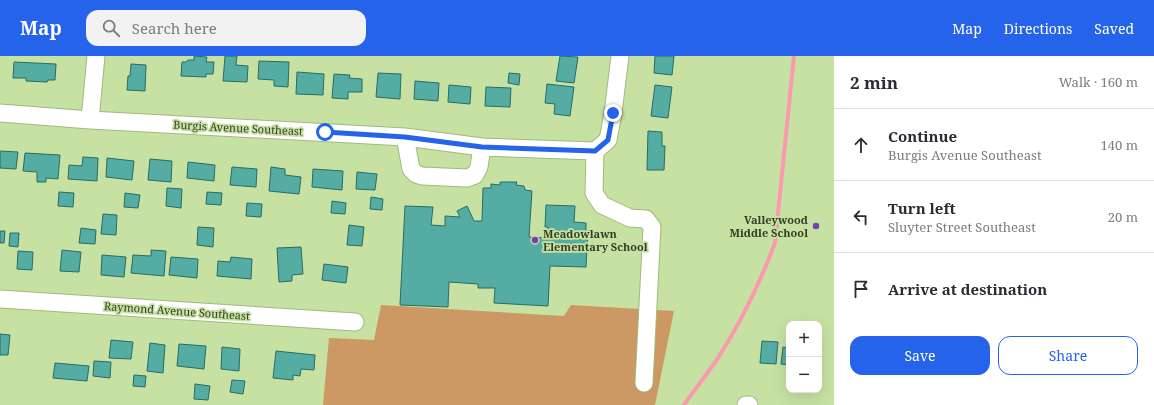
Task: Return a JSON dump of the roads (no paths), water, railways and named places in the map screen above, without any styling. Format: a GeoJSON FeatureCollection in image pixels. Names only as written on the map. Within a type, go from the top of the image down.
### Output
{"type":"FeatureCollection","features":[{"type":"Feature","properties":{"kind":"street"},"geometry":{"type":"LineString","coordinates":[[90,120],[96,56]]}},
{"type":"Feature","properties":{"kind":"street"},"geometry":{"type":"LineString","coordinates":[[620,56],[608,140],[595,151],[594,193],[602,205],[630,218],[646,219],[652,227],[644,383]]}},
{"type":"Feature","properties":{"kind":"street","name":"Burgis Avenue Southeast"},"geometry":{"type":"LineString","coordinates":[[0,114],[405,137],[482,147],[595,151]]}},
{"type":"Feature","properties":{"kind":"street"},"geometry":{"type":"LineString","coordinates":[[405,137],[411,169],[416,174],[422,176],[467,178],[475,175],[479,167],[482,147]]}},
{"type":"Feature","properties":{"kind":"street","name":"Raymond Avenue Southeast"},"geometry":{"type":"LineString","coordinates":[[0,299],[355,322]]}},
{"type":"Feature","properties":{"kind":"waterway"},"geometry":{"type":"LineString","coordinates":[[684,405],[718,358],[742,316],[763,273],[775,243],[794,56]]}},
{"type":"Feature","properties":{"kind":"place","name":"Valleywood Middle School"},"geometry":{"type":"Point","coordinates":[816,226]}},
{"type":"Feature","properties":{"kind":"place","name":"Meadowlawn Elementary School"},"geometry":{"type":"Point","coordinates":[535,240]}}]}
